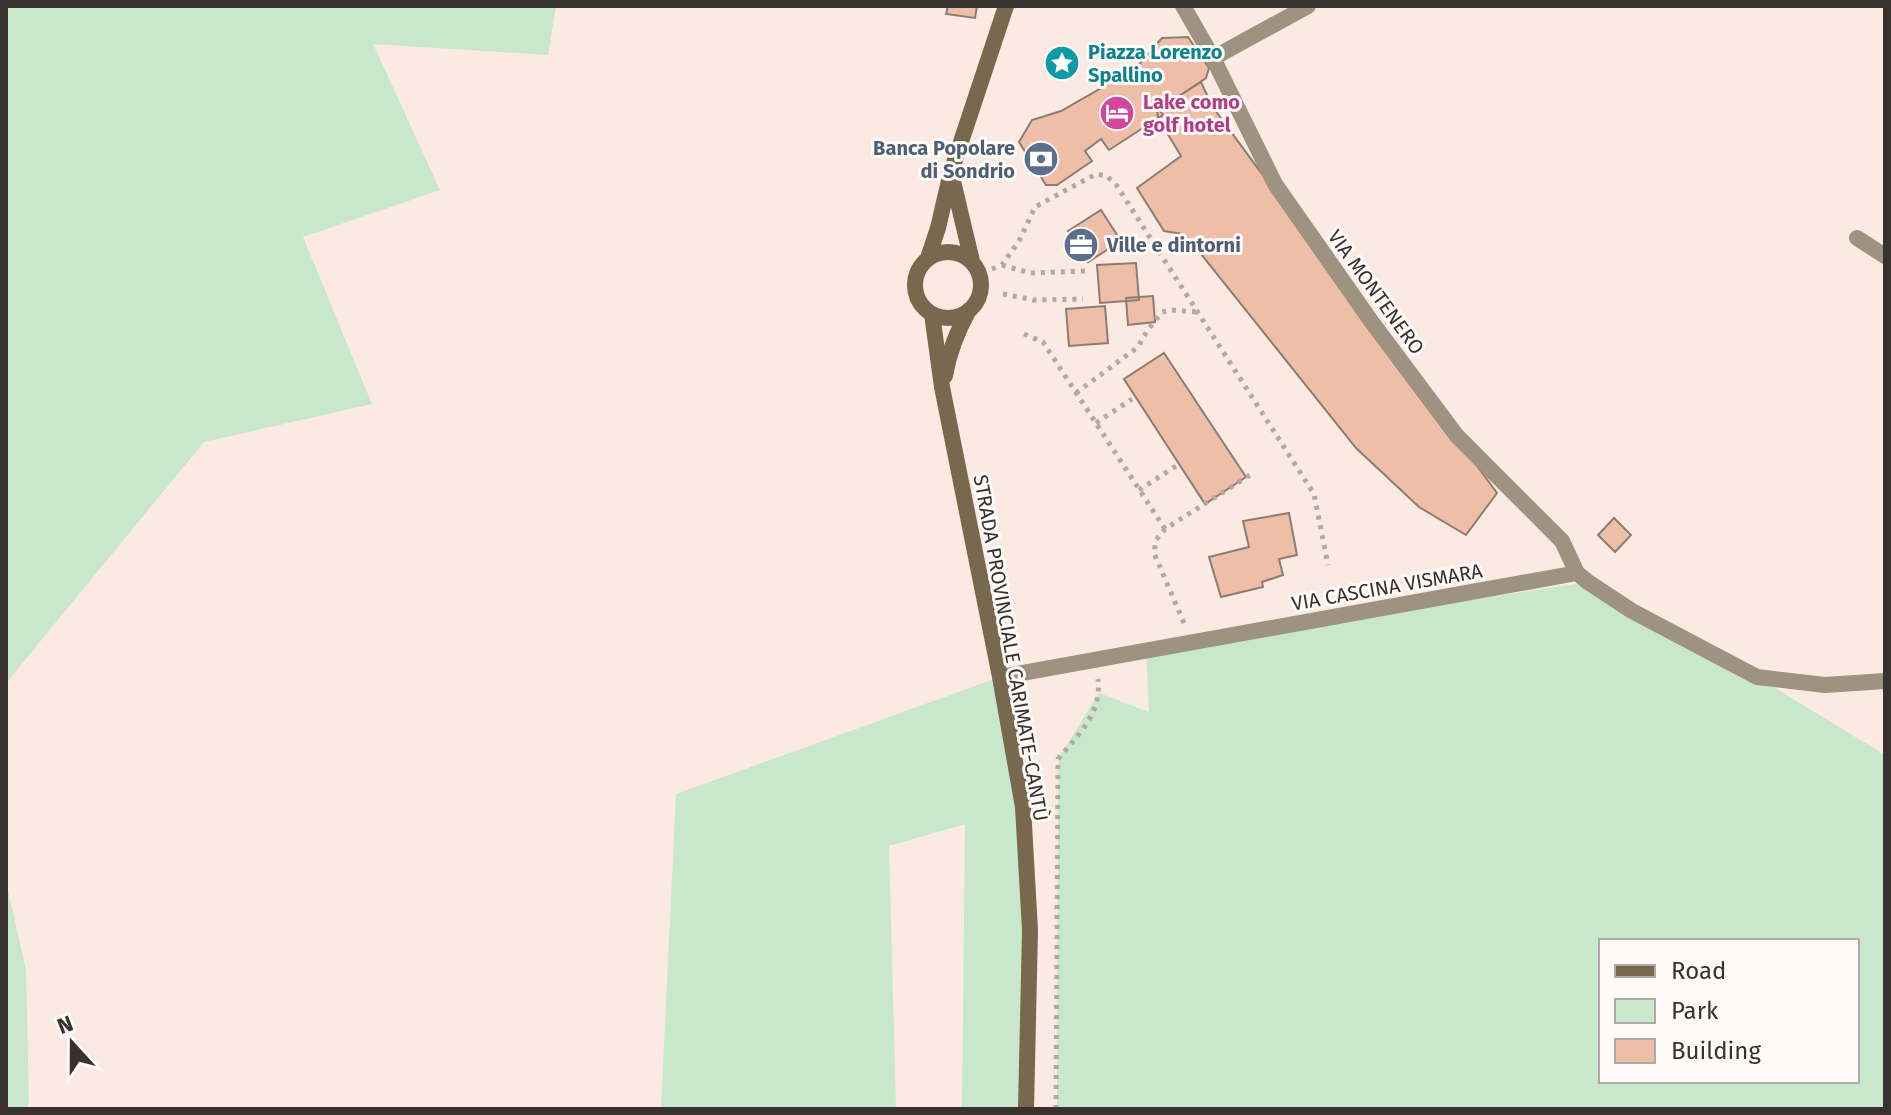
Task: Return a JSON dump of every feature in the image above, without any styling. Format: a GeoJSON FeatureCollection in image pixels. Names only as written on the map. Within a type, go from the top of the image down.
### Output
{"type":"FeatureCollection","features":[{"type":"Feature","properties":{"kind":"main road"},"geometry":{"type":"LineString","coordinates":[[951,172],[981,289],[969,310],[959,316],[943,318],[921,306],[914,287],[917,272],[928,258],[951,172],[1006,6]]}},
{"type":"Feature","properties":{"kind":"main road"},"geometry":{"type":"LineString","coordinates":[[928,258],[948,251],[960,253],[976,267]]}},
{"type":"Feature","properties":{"kind":"main road","name":"STRADA PROVINCIALE CARIMATE-CANTÙ"},"geometry":{"type":"LineString","coordinates":[[942,387],[949,352],[969,310]]}},
{"type":"Feature","properties":{"kind":"main road","name":"STRADA PROVINCIALE CARIMATE-CANTÙ"},"geometry":{"type":"LineString","coordinates":[[932,314],[942,387],[1023,807],[1030,930],[1026,1109]]}},
{"type":"Feature","properties":{"kind":"street","name":"VIA MONTENERO"},"geometry":{"type":"LineString","coordinates":[[1183,6],[1213,58],[1275,184],[1457,436],[1562,541],[1577,573]]}},
{"type":"Feature","properties":{"kind":"street"},"geometry":{"type":"LineString","coordinates":[[1213,58],[1308,6]]}},
{"type":"Feature","properties":{"kind":"street"},"geometry":{"type":"LineString","coordinates":[[1857,238],[1885,256]]}},
{"type":"Feature","properties":{"kind":"street"},"geometry":{"type":"LineString","coordinates":[[1577,573],[1632,611],[1757,677],[1825,685],[1885,681]]}},
{"type":"Feature","properties":{"kind":"street","name":"VIA CASCINA VISMARA"},"geometry":{"type":"LineString","coordinates":[[1000,677],[1577,573]]}},
{"type":"Feature","properties":{"kind":"path"},"geometry":{"type":"LineString","coordinates":[[1002,265],[1019,241],[1035,207],[1096,174],[1107,176],[1117,186],[1314,494],[1328,565]]}},
{"type":"Feature","properties":{"kind":"path"},"geometry":{"type":"LineString","coordinates":[[976,267],[1002,265],[1030,273],[1086,271]]}},
{"type":"Feature","properties":{"kind":"path"},"geometry":{"type":"LineString","coordinates":[[1003,294],[1034,300],[1083,299]]}},
{"type":"Feature","properties":{"kind":"path"},"geometry":{"type":"LineString","coordinates":[[1076,393],[1138,347],[1162,312],[1197,312]]}},
{"type":"Feature","properties":{"kind":"path"},"geometry":{"type":"LineString","coordinates":[[1024,334],[1043,342],[1165,529]]}},
{"type":"Feature","properties":{"kind":"path"},"geometry":{"type":"LineString","coordinates":[[1096,423],[1132,399]]}},
{"type":"Feature","properties":{"kind":"path"},"geometry":{"type":"LineString","coordinates":[[1139,490],[1176,466]]}},
{"type":"Feature","properties":{"kind":"path"},"geometry":{"type":"LineString","coordinates":[[1193,642],[1154,553],[1156,540],[1165,529],[1253,473]]}},
{"type":"Feature","properties":{"kind":"path"},"geometry":{"type":"LineString","coordinates":[[1056,1109],[1058,759],[1090,720],[1099,693],[1095,659]]}},
{"type":"Feature","properties":{"kind":"green space"},"geometry":{"type":"Polygon","coordinates":[[[6,6],[556,6],[548,55],[373,44],[440,190],[303,237],[372,404],[204,442],[6,683],[6,6]]]}},
{"type":"Feature","properties":{"kind":"green space"},"geometry":{"type":"Polygon","coordinates":[[[1588,582],[1757,677],[1885,755],[1885,1109],[1057,1109],[1058,759],[1099,693],[1149,712],[1146,650],[1588,582]]]}},
{"type":"Feature","properties":{"kind":"green space"},"geometry":{"type":"Polygon","coordinates":[[[1000,677],[1023,807],[1026,1109],[962,1109],[965,824],[889,846],[896,1109],[661,1109],[676,794],[1000,677]]]}},
{"type":"Feature","properties":{"kind":"green space"},"geometry":{"type":"Polygon","coordinates":[[[6,882],[26,970],[29,1103],[26,1109],[6,1109],[6,882]]]}},
{"type":"Feature","properties":{"kind":"building"},"geometry":{"type":"Polygon","coordinates":[[[948,6],[977,6],[975,18],[946,14],[948,6]]]}},
{"type":"Feature","properties":{"kind":"building"},"geometry":{"type":"Polygon","coordinates":[[[1188,37],[1209,68],[1206,78],[1173,100],[1167,98],[1157,107],[1163,115],[1109,150],[1101,139],[1085,151],[1092,161],[1057,185],[1046,185],[1019,142],[1032,120],[1061,111],[1136,68],[1162,38],[1188,37]]]}},
{"type":"Feature","properties":{"kind":"building"},"geometry":{"type":"Polygon","coordinates":[[[1201,82],[1212,106],[1497,493],[1466,535],[1419,507],[1356,448],[1193,244],[1182,234],[1164,231],[1137,188],[1181,156],[1158,118],[1157,107],[1167,98],[1173,100],[1201,82]]]}},
{"type":"Feature","properties":{"kind":"building"},"geometry":{"type":"Polygon","coordinates":[[[1101,210],[1121,241],[1088,262],[1068,231],[1101,210]]]}},
{"type":"Feature","properties":{"kind":"building"},"geometry":{"type":"Polygon","coordinates":[[[1136,263],[1139,300],[1100,303],[1097,265],[1136,263]]]}},
{"type":"Feature","properties":{"kind":"building"},"geometry":{"type":"Polygon","coordinates":[[[1153,296],[1155,322],[1128,325],[1126,298],[1153,296]]]}},
{"type":"Feature","properties":{"kind":"building"},"geometry":{"type":"Polygon","coordinates":[[[1105,306],[1108,343],[1069,346],[1066,309],[1105,306]]]}},
{"type":"Feature","properties":{"kind":"building"},"geometry":{"type":"Polygon","coordinates":[[[1164,353],[1246,477],[1205,504],[1124,379],[1164,353]]]}},
{"type":"Feature","properties":{"kind":"building"},"geometry":{"type":"Polygon","coordinates":[[[1289,513],[1297,555],[1279,559],[1283,575],[1262,582],[1263,587],[1221,597],[1209,557],[1249,547],[1243,521],[1289,513]]]}},
{"type":"Feature","properties":{"kind":"building"},"geometry":{"type":"Polygon","coordinates":[[[1614,518],[1631,535],[1615,552],[1598,535],[1614,518]]]}},
{"type":"Feature","properties":{"kind":"place","name":"Piazza Lorenzo Spallino"},"geometry":{"type":"Point","coordinates":[1062,63]}},
{"type":"Feature","properties":{"kind":"place","name":"Lake como golf hotel"},"geometry":{"type":"Point","coordinates":[1117,113]}},
{"type":"Feature","properties":{"kind":"place","name":"Banca Popolare di Sondrio"},"geometry":{"type":"Point","coordinates":[1041,159]}},
{"type":"Feature","properties":{"kind":"place","name":"Ville e dintorni"},"geometry":{"type":"Point","coordinates":[1081,245]}}]}
